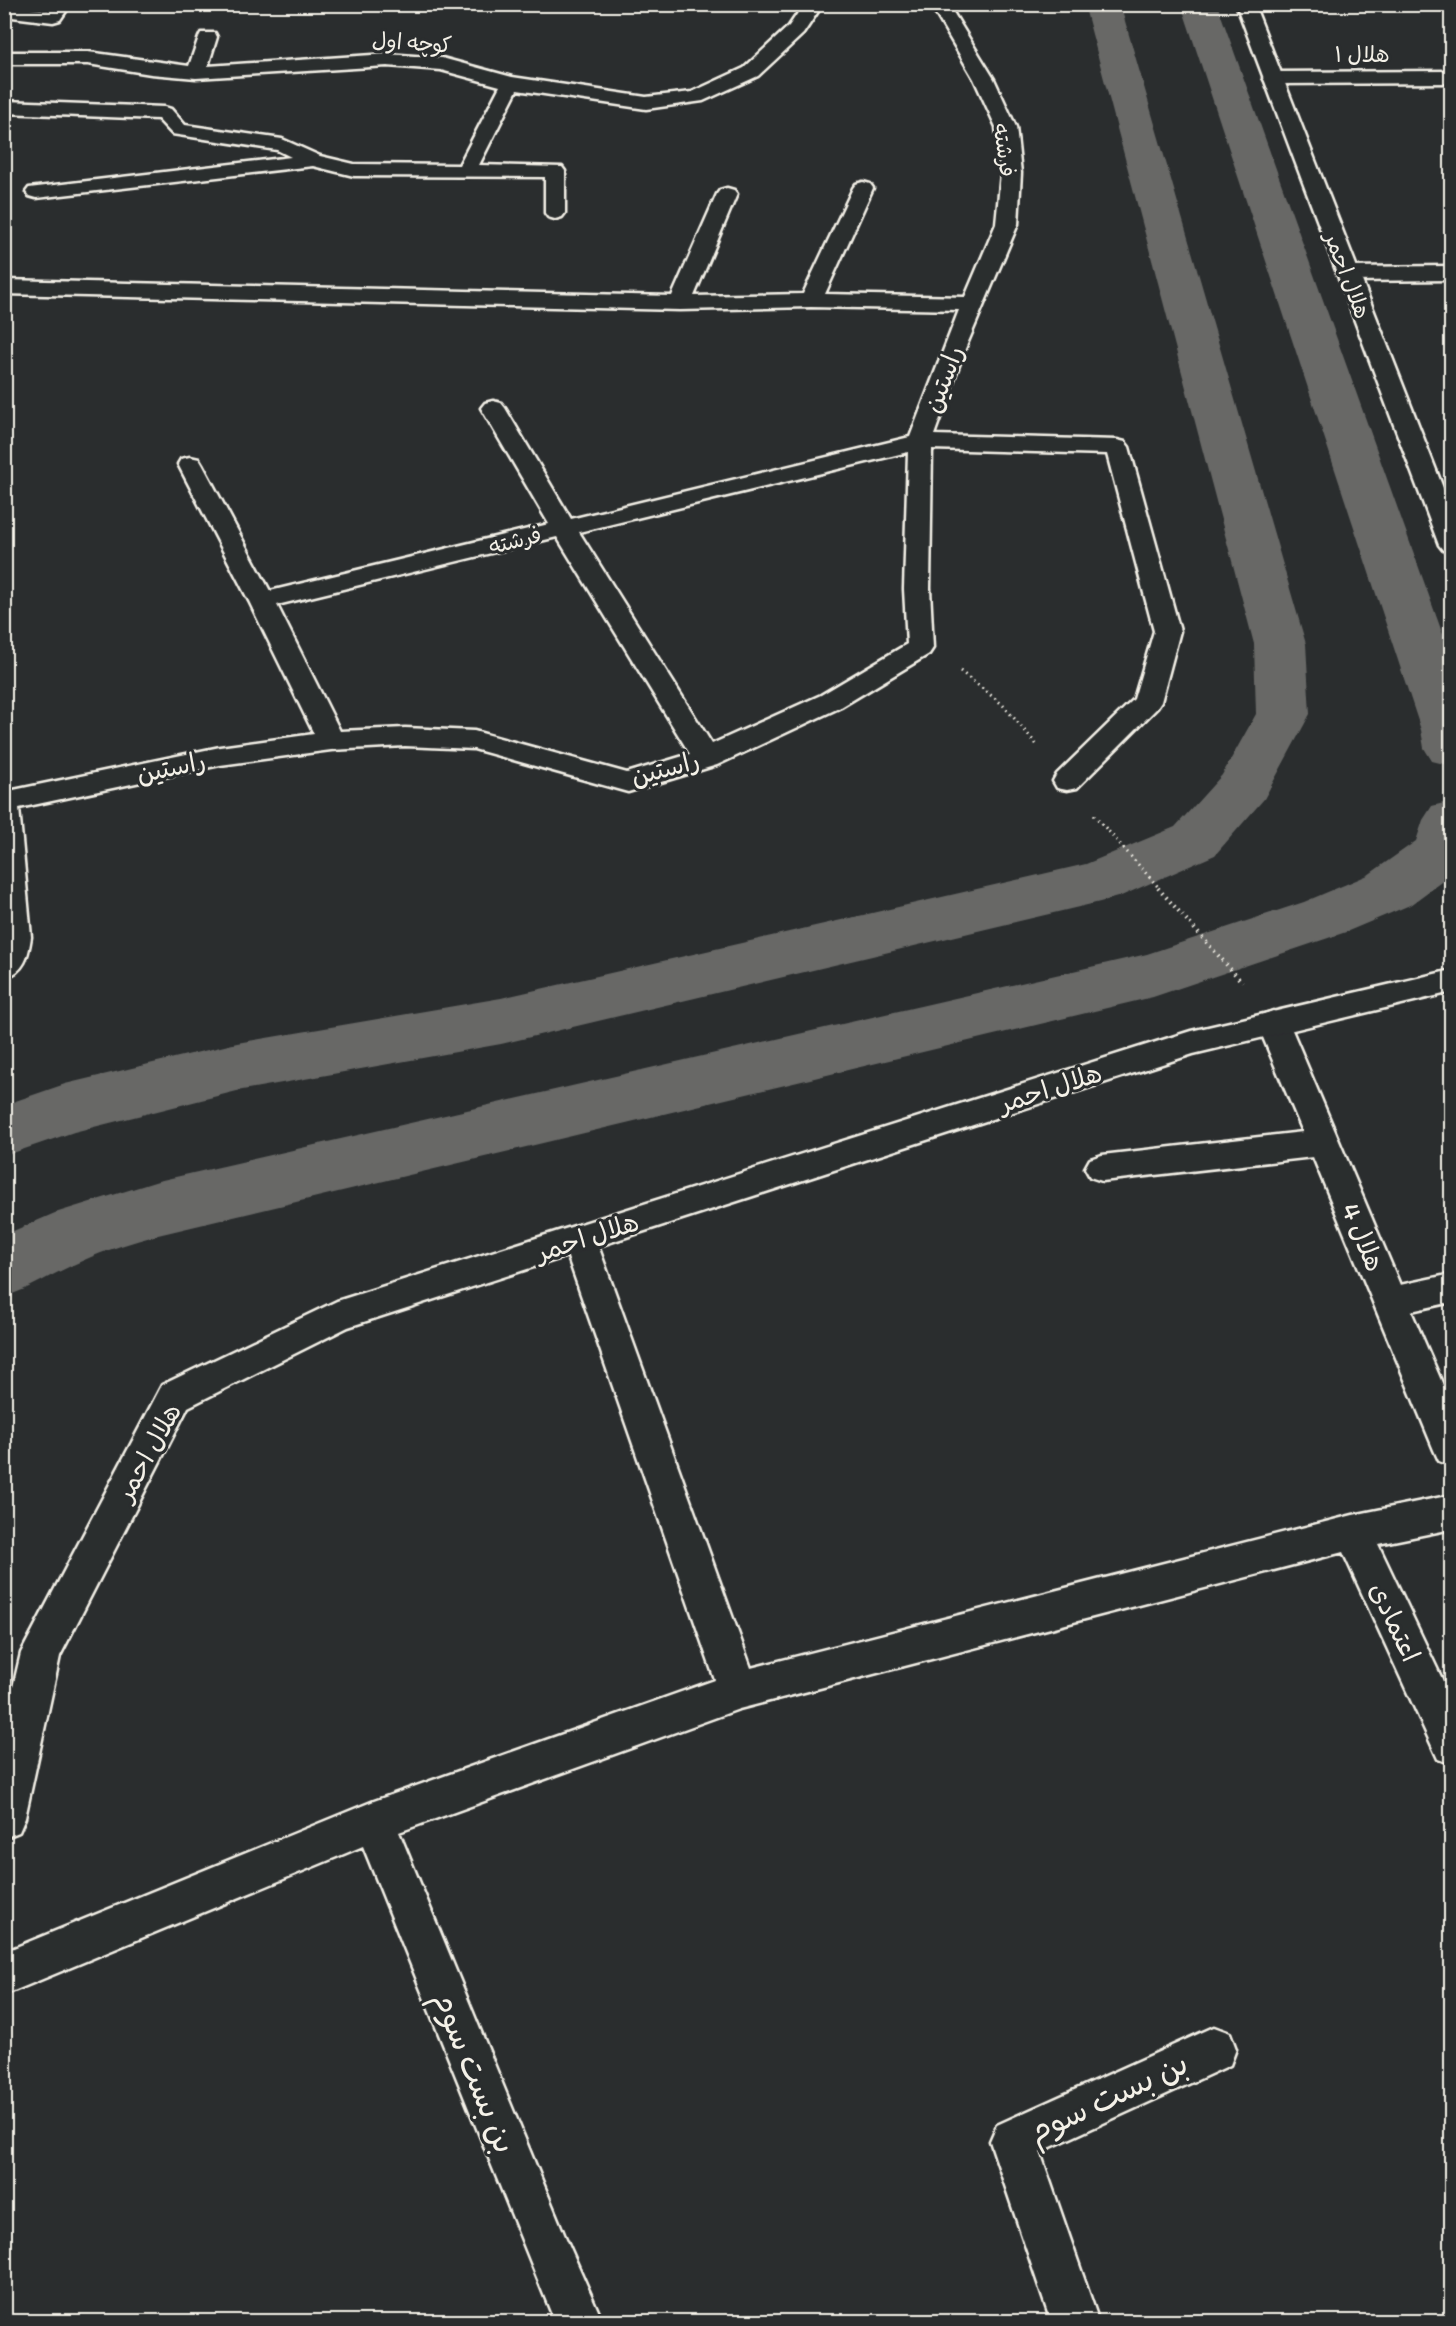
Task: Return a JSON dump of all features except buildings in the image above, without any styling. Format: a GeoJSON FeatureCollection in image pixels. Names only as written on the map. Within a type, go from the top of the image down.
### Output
{"type":"FeatureCollection","features":[{"type":"Feature","properties":{"kind":"street"},"geometry":{"type":"LineString","coordinates":[[4,10],[53,16],[62,4]]}},
{"type":"Feature","properties":{"kind":"street","name":"کوچه اول"},"geometry":{"type":"LineString","coordinates":[[4,58],[88,58],[195,72],[387,60],[441,64],[510,83],[646,103],[696,97],[751,72],[796,30],[814,4]]}},
{"type":"Feature","properties":{"kind":"street","name":"فرشته"},"geometry":{"type":"LineString","coordinates":[[939,4],[984,79],[1006,127],[1011,173],[1007,224],[973,304]]}},
{"type":"Feature","properties":{"kind":"street","name":"هلال احمر"},"geometry":{"type":"LineString","coordinates":[[1245,4],[1452,545]]}},
{"type":"Feature","properties":{"kind":"street"},"geometry":{"type":"LineString","coordinates":[[195,72],[208,37]]}},
{"type":"Feature","properties":{"kind":"street","name":"هلال ۱"},"geometry":{"type":"LineString","coordinates":[[1273,78],[1452,77]]}},
{"type":"Feature","properties":{"kind":"street"},"geometry":{"type":"LineString","coordinates":[[466,171],[510,83]]}},
{"type":"Feature","properties":{"kind":"street"},"geometry":{"type":"LineString","coordinates":[[4,107],[164,113],[179,130],[282,145],[314,160],[354,170],[555,171],[555,213]]}},
{"type":"Feature","properties":{"kind":"street"},"geometry":{"type":"LineString","coordinates":[[36,192],[314,160]]}},
{"type":"Feature","properties":{"kind":"street"},"geometry":{"type":"LineString","coordinates":[[811,300],[863,188]]}},
{"type":"Feature","properties":{"kind":"street"},"geometry":{"type":"LineString","coordinates":[[680,303],[727,194]]}},
{"type":"Feature","properties":{"kind":"street"},"geometry":{"type":"LineString","coordinates":[[1348,274],[1452,273]]}},
{"type":"Feature","properties":{"kind":"street"},"geometry":{"type":"LineString","coordinates":[[4,287],[680,303],[811,300],[973,304]]}},
{"type":"Feature","properties":{"kind":"street","name":"راستین"},"geometry":{"type":"LineString","coordinates":[[5,801],[220,756],[331,741],[405,737],[474,740],[628,783],[707,758],[831,701],[920,648],[917,590],[920,442],[973,304]]}},
{"type":"Feature","properties":{"kind":"street"},"geometry":{"type":"LineString","coordinates":[[493,408],[564,528],[707,758]]}},
{"type":"Feature","properties":{"kind":"street","name":"فرشته"},"geometry":{"type":"LineString","coordinates":[[262,601],[920,442],[1117,447],[1167,631],[1147,702],[1067,781]]}},
{"type":"Feature","properties":{"kind":"street"},"geometry":{"type":"LineString","coordinates":[[190,464],[262,601],[331,741]]}},
{"type":"Feature","properties":{"kind":"street"},"geometry":{"type":"LineString","coordinates":[[4,967],[12,958],[16,937],[5,801]]}},
{"type":"Feature","properties":{"kind":"street","name":"هلال احمر"},"geometry":{"type":"LineString","coordinates":[[4,1818],[41,1653],[175,1396],[337,1316],[1191,1043],[1452,981]]}},
{"type":"Feature","properties":{"kind":"street","name":"هلال 4"},"geometry":{"type":"LineString","coordinates":[[1273,1023],[1452,1450]]}},
{"type":"Feature","properties":{"kind":"street"},"geometry":{"type":"LineString","coordinates":[[1102,1168],[1323,1143]]}},
{"type":"Feature","properties":{"kind":"street"},"geometry":{"type":"LineString","coordinates":[[579,1240],[740,1690]]}},
{"type":"Feature","properties":{"kind":"street"},"geometry":{"type":"LineString","coordinates":[[1390,1301],[1452,1288]]}},
{"type":"Feature","properties":{"kind":"street"},"geometry":{"type":"LineString","coordinates":[[4,1974],[374,1821],[740,1690],[1353,1532],[1452,1512]]}},
{"type":"Feature","properties":{"kind":"street","name":"اعتمادی"},"geometry":{"type":"LineString","coordinates":[[1353,1532],[1452,1745]]}},
{"type":"Feature","properties":{"kind":"street","name":"بن بست سوم"},"geometry":{"type":"LineString","coordinates":[[374,1821],[547,2249],[579,2322]]}},
{"type":"Feature","properties":{"kind":"street","name":"بن بست سوم"},"geometry":{"type":"LineString","coordinates":[[1075,2322],[1013,2141],[1214,2049]]}},
{"type":"Feature","properties":{"kind":"path"},"geometry":{"type":"LineString","coordinates":[[920,648],[956,668],[1002,704],[1095,816],[1237,976]]}},
{"type":"Feature","properties":{"kind":"waterway"},"geometry":{"type":"LineString","coordinates":[[4,1131],[65,1109],[237,1067],[501,1021],[1100,881],[1195,841],[1244,786],[1283,714],[1280,644],[1102,4]]}},
{"type":"Feature","properties":{"kind":"waterway"},"geometry":{"type":"LineString","coordinates":[[1199,4],[1449,730],[1452,748]]}},
{"type":"Feature","properties":{"kind":"waterway"},"geometry":{"type":"LineString","coordinates":[[4,1269],[40,1249],[79,1232],[158,1208],[1153,975],[1325,917],[1389,890],[1441,852],[1452,820]]}}]}
